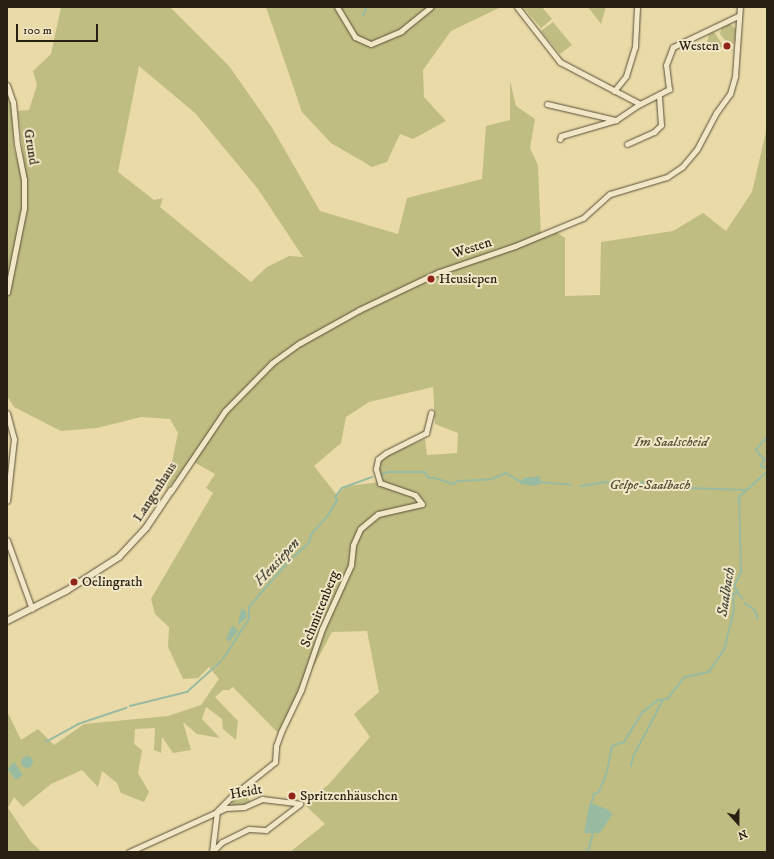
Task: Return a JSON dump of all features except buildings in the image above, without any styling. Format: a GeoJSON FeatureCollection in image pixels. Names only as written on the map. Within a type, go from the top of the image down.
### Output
{"type":"FeatureCollection","features":[{"type":"Feature","properties":{"kind":"street"},"geometry":{"type":"LineString","coordinates":[[337,7],[355,37],[371,44],[401,31],[431,7]]}},
{"type":"Feature","properties":{"kind":"street"},"geometry":{"type":"LineString","coordinates":[[517,7],[555,58],[614,92],[640,104]]}},
{"type":"Feature","properties":{"kind":"street"},"geometry":{"type":"LineString","coordinates":[[614,92],[626,76],[635,47],[637,7]]}},
{"type":"Feature","properties":{"kind":"street","name":"Westen"},"geometry":{"type":"LineString","coordinates":[[198,448],[226,411],[282,355],[359,310],[421,282],[447,268],[515,246],[583,218],[610,194],[667,177],[682,167],[697,149],[716,113],[730,94],[736,76],[738,16],[740,7]]}},
{"type":"Feature","properties":{"kind":"street"},"geometry":{"type":"LineString","coordinates":[[560,139],[561,136],[616,120],[640,104],[669,89],[666,65],[673,47],[738,16]]}},
{"type":"Feature","properties":{"kind":"street","name":"Grund"},"geometry":{"type":"LineString","coordinates":[[7,86],[14,107],[24,190],[24,208],[7,292]]}},
{"type":"Feature","properties":{"kind":"street"},"geometry":{"type":"LineString","coordinates":[[627,144],[654,132],[661,125],[659,95]]}},
{"type":"Feature","properties":{"kind":"street"},"geometry":{"type":"LineString","coordinates":[[547,104],[616,120]]}},
{"type":"Feature","properties":{"kind":"street"},"geometry":{"type":"LineString","coordinates":[[7,413],[14,439],[7,501]]}},
{"type":"Feature","properties":{"kind":"street","name":"Schmittenberg"},"geometry":{"type":"LineString","coordinates":[[275,762],[278,739],[351,565],[353,545],[360,529],[378,514],[422,504],[415,495],[380,483],[376,469],[378,459],[386,453],[426,433],[431,413]]}},
{"type":"Feature","properties":{"kind":"street","name":"Langenhaus"},"geometry":{"type":"LineString","coordinates":[[7,621],[77,585],[119,557],[146,528],[198,448]]}},
{"type":"Feature","properties":{"kind":"street"},"geometry":{"type":"LineString","coordinates":[[7,540],[32,609]]}},
{"type":"Feature","properties":{"kind":"street","name":"Heidt"},"geometry":{"type":"LineString","coordinates":[[217,811],[231,797],[275,762]]}},
{"type":"Feature","properties":{"kind":"street","name":"Heidt"},"geometry":{"type":"LineString","coordinates":[[212,852],[222,842],[249,829],[266,830],[300,804],[262,799],[244,807],[226,808],[217,811]]}},
{"type":"Feature","properties":{"kind":"street"},"geometry":{"type":"LineString","coordinates":[[212,852],[217,811]]}},
{"type":"Feature","properties":{"kind":"street"},"geometry":{"type":"LineString","coordinates":[[130,852],[217,811]]}},
{"type":"Feature","properties":{"kind":"green space"},"geometry":{"type":"Polygon","coordinates":[[[61,7],[170,7],[229,66],[271,126],[320,211],[398,234],[407,198],[482,179],[486,126],[510,120],[510,81],[516,106],[535,119],[530,148],[538,165],[541,238],[557,232],[565,238],[565,296],[600,295],[601,242],[673,231],[703,213],[726,231],[752,192],[767,127],[767,852],[290,852],[325,824],[304,804],[329,784],[370,737],[354,714],[379,692],[367,631],[332,632],[278,733],[233,687],[229,690],[223,690],[215,697],[238,721],[236,740],[223,729],[222,719],[206,707],[202,719],[220,738],[197,734],[183,722],[191,750],[173,753],[162,737],[161,753],[154,750],[155,728],[135,729],[134,744],[142,750],[138,773],[149,792],[144,802],[121,793],[117,783],[102,771],[98,787],[82,770],[51,784],[23,807],[14,797],[8,808],[31,842],[42,852],[7,852],[7,711],[21,740],[38,729],[54,745],[84,724],[168,716],[201,705],[219,679],[209,667],[198,678],[183,679],[168,647],[169,627],[155,614],[151,599],[213,493],[206,488],[215,474],[194,462],[166,490],[178,433],[170,419],[141,417],[97,428],[61,431],[14,407],[7,396],[7,90],[12,111],[14,149],[20,169],[25,171],[18,111],[29,110],[37,85],[33,71],[51,54],[61,7]],[[139,66],[118,172],[154,200],[163,198],[160,207],[251,282],[267,267],[289,256],[303,257],[258,189],[195,113],[139,66]],[[433,387],[369,402],[346,417],[341,443],[314,466],[336,494],[348,486],[380,482],[377,473],[379,462],[387,455],[425,439],[427,455],[457,453],[458,433],[435,424],[433,387]]]}},
{"type":"Feature","properties":{"kind":"green space"},"geometry":{"type":"Polygon","coordinates":[[[266,7],[501,7],[451,31],[423,70],[424,97],[446,121],[413,139],[400,134],[387,162],[372,167],[331,143],[302,112],[266,7]]]}},
{"type":"Feature","properties":{"kind":"green space"},"geometry":{"type":"Polygon","coordinates":[[[523,7],[542,7],[552,19],[541,28],[523,7]]]}},
{"type":"Feature","properties":{"kind":"green space"},"geometry":{"type":"Polygon","coordinates":[[[588,7],[606,7],[601,24],[588,7]]]}},
{"type":"Feature","properties":{"kind":"green space"},"geometry":{"type":"Polygon","coordinates":[[[553,22],[572,45],[560,54],[541,31],[553,22]]]}},
{"type":"Feature","properties":{"kind":"green space"},"geometry":{"type":"Polygon","coordinates":[[[730,24],[736,29],[734,44],[725,40],[720,34],[722,27],[730,24]]]}},
{"type":"Feature","properties":{"kind":"green space"},"geometry":{"type":"Polygon","coordinates":[[[714,32],[724,47],[728,46],[733,51],[707,43],[709,34],[714,32]]]}},
{"type":"Feature","properties":{"kind":"green space"},"geometry":{"type":"Polygon","coordinates":[[[241,790],[250,801],[248,804],[232,806],[231,800],[241,790]]]}},
{"type":"Feature","properties":{"kind":"shaded area"},"geometry":{"type":"Polygon","coordinates":[[[540,476],[541,483],[536,486],[520,484],[523,478],[540,476]]]}},
{"type":"Feature","properties":{"kind":"shaded area"},"geometry":{"type":"Polygon","coordinates":[[[241,609],[246,611],[247,617],[238,625],[241,609]]]}},
{"type":"Feature","properties":{"kind":"shaded area"},"geometry":{"type":"Polygon","coordinates":[[[232,625],[238,631],[229,642],[226,639],[232,625]]]}},
{"type":"Feature","properties":{"kind":"shaded area"},"geometry":{"type":"Polygon","coordinates":[[[25,756],[29,756],[33,762],[29,768],[25,768],[21,764],[21,760],[25,756]]]}},
{"type":"Feature","properties":{"kind":"shaded area"},"geometry":{"type":"Polygon","coordinates":[[[14,762],[23,775],[16,780],[8,769],[14,762]]]}},
{"type":"Feature","properties":{"kind":"shaded area"},"geometry":{"type":"Polygon","coordinates":[[[594,804],[609,810],[612,815],[600,833],[584,833],[589,805],[594,804]]]}},
{"type":"Feature","properties":{"kind":"waterway"},"geometry":{"type":"LineString","coordinates":[[363,16],[367,7]]}},
{"type":"Feature","properties":{"kind":"waterway"},"geometry":{"type":"LineString","coordinates":[[764,460],[756,450],[767,437]]}},
{"type":"Feature","properties":{"kind":"waterway","name":"Saalbach"},"geometry":{"type":"LineString","coordinates":[[767,458],[761,466],[767,468]]}},
{"type":"Feature","properties":{"kind":"waterway","name":"Heusiepen"},"geometry":{"type":"LineString","coordinates":[[381,475],[388,472],[425,472],[429,478],[435,478],[454,484],[458,481],[492,479],[506,473],[521,482]]}},
{"type":"Feature","properties":{"kind":"waterway","name":"Saalbach"},"geometry":{"type":"LineString","coordinates":[[591,805],[594,794],[599,792],[607,772],[612,746],[624,742],[643,712],[658,700],[667,699],[685,677],[709,672],[724,650],[734,610],[733,595],[737,591],[734,586],[741,572],[739,497],[767,472]]}},
{"type":"Feature","properties":{"kind":"waterway","name":"Heusiepen"},"geometry":{"type":"LineString","coordinates":[[223,659],[249,619],[249,607],[289,561],[309,543],[311,535],[329,514],[337,501],[335,497],[342,488],[372,477]]}},
{"type":"Feature","properties":{"kind":"waterway","name":"Heusiepen"},"geometry":{"type":"LineString","coordinates":[[539,482],[571,485]]}},
{"type":"Feature","properties":{"kind":"waterway","name":"Heusiepen"},"geometry":{"type":"LineString","coordinates":[[581,486],[605,482],[627,485],[647,482],[657,487],[746,490]]}},
{"type":"Feature","properties":{"kind":"waterway"},"geometry":{"type":"LineString","coordinates":[[737,592],[742,598]]}},
{"type":"Feature","properties":{"kind":"waterway"},"geometry":{"type":"LineString","coordinates":[[745,603],[755,610],[758,618]]}},
{"type":"Feature","properties":{"kind":"waterway","name":"Heusiepen"},"geometry":{"type":"LineString","coordinates":[[216,666],[221,661]]}},
{"type":"Feature","properties":{"kind":"waterway","name":"Heusiepen"},"geometry":{"type":"LineString","coordinates":[[130,706],[187,692],[214,668]]}},
{"type":"Feature","properties":{"kind":"waterway"},"geometry":{"type":"LineString","coordinates":[[631,766],[633,757],[663,700]]}},
{"type":"Feature","properties":{"kind":"waterway","name":"Heusiepen"},"geometry":{"type":"LineString","coordinates":[[46,742],[78,724],[126,708]]}},
{"type":"Feature","properties":{"kind":"waterway","name":"Saalbach"},"geometry":{"type":"LineString","coordinates":[[585,852],[589,849],[593,833]]}},
{"type":"Feature","properties":{"kind":"place","name":"Westen"},"geometry":{"type":"Point","coordinates":[727,46]}},
{"type":"Feature","properties":{"kind":"place","name":"Heusiepen"},"geometry":{"type":"Point","coordinates":[431,279]}},
{"type":"Feature","properties":{"kind":"place","name":"Oelingrath"},"geometry":{"type":"Point","coordinates":[74,582]}},
{"type":"Feature","properties":{"kind":"place","name":"Spritzenhäuschen"},"geometry":{"type":"Point","coordinates":[292,796]}},
{"type":"Feature","properties":{"kind":"park label","name":"Im Saalscheid"},"geometry":{"type":"Point","coordinates":[671,442]}},
{"type":"Feature","properties":{"kind":"park label","name":"Gelpe-Saalbach"},"geometry":{"type":"Point","coordinates":[650,485]}}]}
